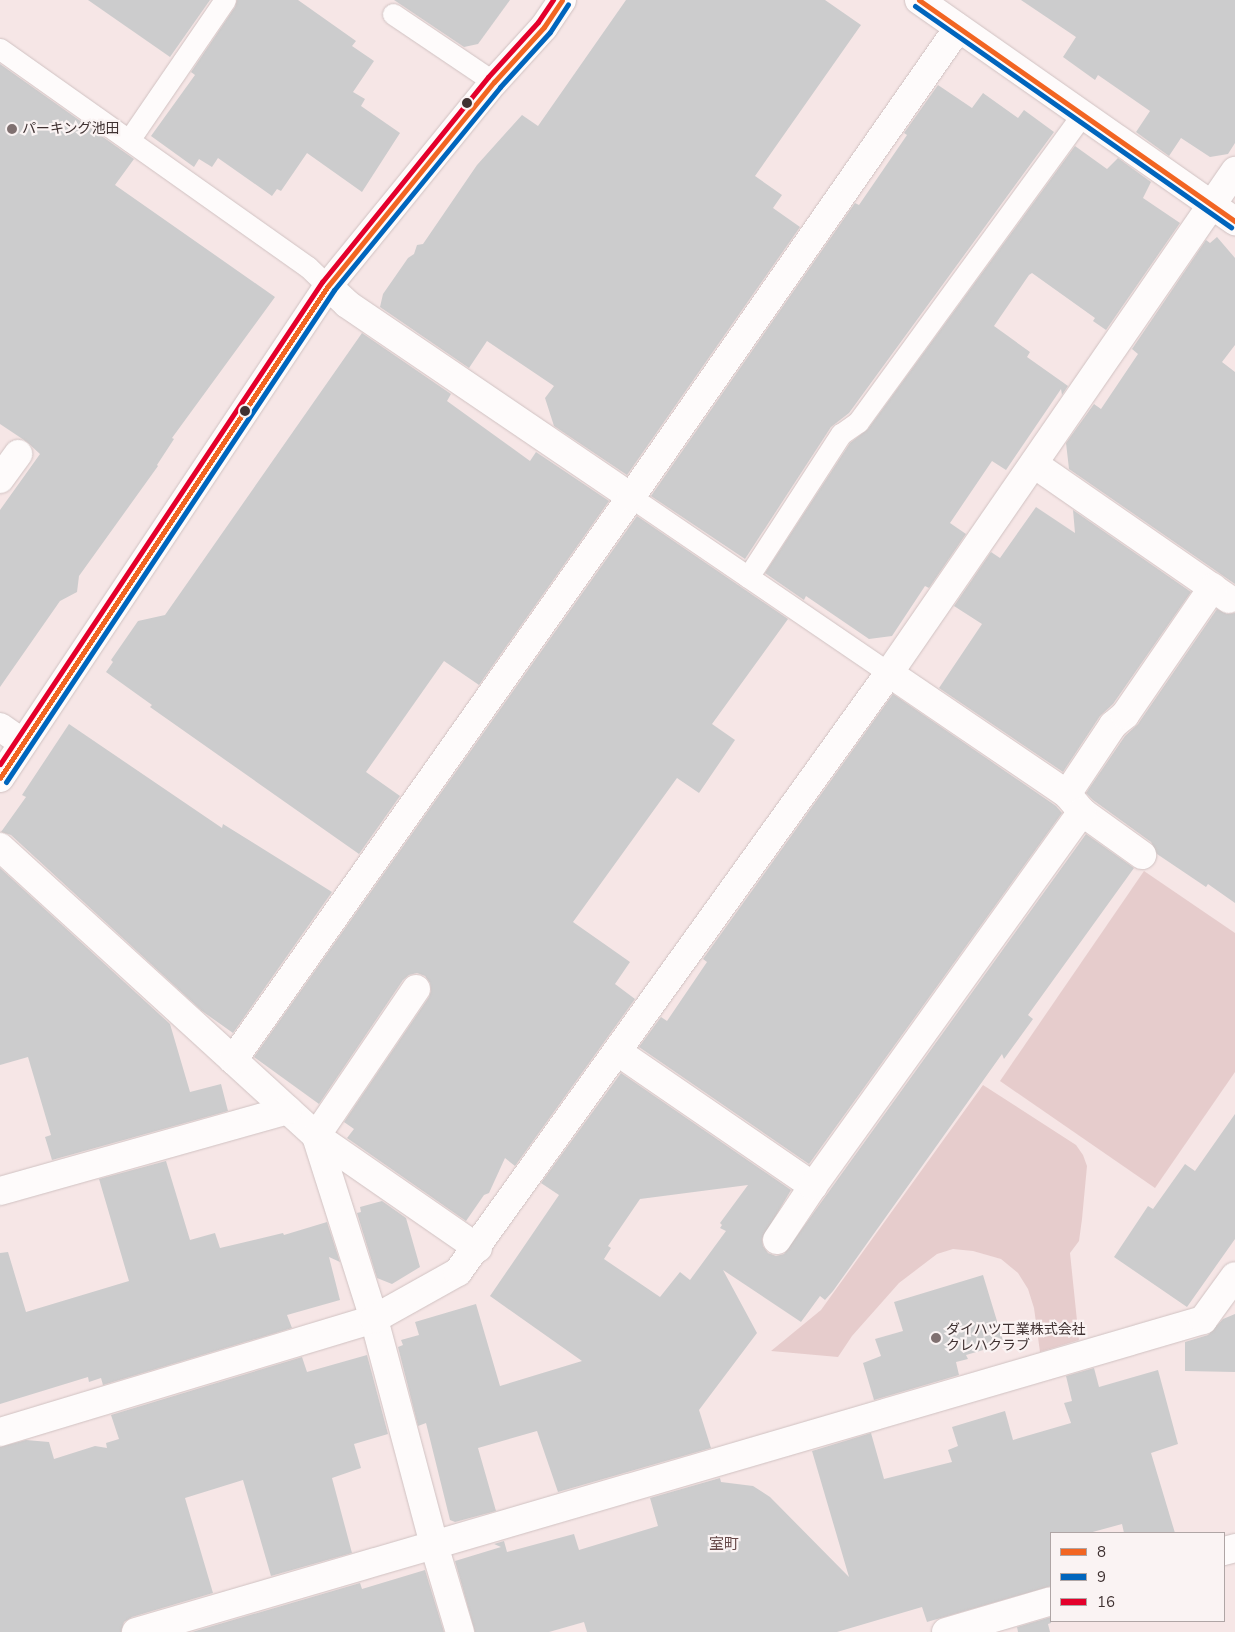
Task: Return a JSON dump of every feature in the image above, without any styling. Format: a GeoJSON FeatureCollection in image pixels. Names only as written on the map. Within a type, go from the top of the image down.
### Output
{"type":"FeatureCollection","features":[{"type":"Feature","properties":{"kind":"street"},"geometry":{"type":"LineString","coordinates":[[0,778],[328,286],[494,82],[544,27],[562,0]]}},
{"type":"Feature","properties":{"kind":"street"},"geometry":{"type":"LineString","coordinates":[[919,0],[1235,221]]}},
{"type":"Feature","properties":{"kind":"street"},"geometry":{"type":"LineString","coordinates":[[233,1060],[631,497],[958,28]]}},
{"type":"Feature","properties":{"kind":"street"},"geometry":{"type":"LineString","coordinates":[[0,1432],[374,1319],[458,1272],[478,1248],[889,674],[1235,171]]}},
{"type":"Feature","properties":{"kind":"street"},"geometry":{"type":"LineString","coordinates":[[328,286],[347,304],[631,497]]}},
{"type":"Feature","properties":{"kind":"street"},"geometry":{"type":"LineString","coordinates":[[0,479],[18,454]]}},
{"type":"Feature","properties":{"kind":"street"},"geometry":{"type":"LineString","coordinates":[[777,1240],[1074,803],[1113,725],[1125,715],[1221,593],[1034,464]]}},
{"type":"Feature","properties":{"kind":"street"},"geometry":{"type":"LineString","coordinates":[[889,674],[1074,803],[1142,855]]}},
{"type":"Feature","properties":{"kind":"street"},"geometry":{"type":"LineString","coordinates":[[0,727],[23,743]]}},
{"type":"Feature","properties":{"kind":"street"},"geometry":{"type":"LineString","coordinates":[[0,848],[316,1136],[478,1248]]}},
{"type":"Feature","properties":{"kind":"street"},"geometry":{"type":"LineString","coordinates":[[316,1136],[416,989]]}},
{"type":"Feature","properties":{"kind":"street"},"geometry":{"type":"LineString","coordinates":[[618,1052],[813,1186]]}},
{"type":"Feature","properties":{"kind":"street"},"geometry":{"type":"LineString","coordinates":[[0,1191],[288,1110]]}},
{"type":"Feature","properties":{"kind":"street"},"geometry":{"type":"LineString","coordinates":[[316,1136],[374,1319],[434,1545],[460,1632]]}},
{"type":"Feature","properties":{"kind":"street"},"geometry":{"type":"LineString","coordinates":[[136,1632],[1203,1320],[1235,1276]]}},
{"type":"Feature","properties":{"kind":"street"},"geometry":{"type":"LineString","coordinates":[[946,1632],[1050,1601]]}},
{"type":"Feature","properties":{"kind":"lane"},"geometry":{"type":"LineString","coordinates":[[129,140],[225,0]]}},
{"type":"Feature","properties":{"kind":"lane"},"geometry":{"type":"LineString","coordinates":[[393,14],[494,82]]}},
{"type":"Feature","properties":{"kind":"lane"},"geometry":{"type":"LineString","coordinates":[[0,49],[308,267],[328,286]]}},
{"type":"Feature","properties":{"kind":"lane"},"geometry":{"type":"LineString","coordinates":[[748,577],[841,434],[858,422],[1082,115]]}},
{"type":"Feature","properties":{"kind":"lane"},"geometry":{"type":"LineString","coordinates":[[631,497],[889,674]]}},
{"type":"Feature","properties":{"kind":"shaded area"},"geometry":{"type":"Polygon","coordinates":[[[1144,871],[1235,933],[1235,1072],[1155,1188],[1000,1081],[1144,871]]]}},
{"type":"Feature","properties":{"kind":"shaded area"},"geometry":{"type":"Polygon","coordinates":[[[983,1085],[1076,1145],[1083,1155],[1087,1166],[1082,1219],[1079,1241],[1070,1253],[1079,1340],[1040,1352],[1034,1308],[1028,1289],[1018,1273],[1001,1259],[973,1251],[953,1249],[937,1254],[899,1283],[852,1336],[838,1357],[771,1351],[821,1310],[983,1085]]]}},
{"type":"Feature","properties":{"kind":"building"},"geometry":{"type":"Polygon","coordinates":[[[88,0],[210,0],[170,57],[88,0]]]}},
{"type":"Feature","properties":{"kind":"building"},"geometry":{"type":"Polygon","coordinates":[[[237,0],[298,0],[356,41],[352,46],[374,61],[353,92],[365,99],[361,106],[400,133],[362,192],[307,153],[281,191],[277,189],[272,196],[218,158],[212,167],[199,159],[194,167],[151,136],[195,75],[191,72],[235,7],[237,0]]]}},
{"type":"Feature","properties":{"kind":"building"},"geometry":{"type":"Polygon","coordinates":[[[394,0],[510,0],[478,44],[464,47],[394,0]]]}},
{"type":"Feature","properties":{"kind":"building"},"geometry":{"type":"Polygon","coordinates":[[[626,0],[825,0],[861,25],[755,176],[782,195],[773,208],[800,227],[627,475],[554,426],[545,398],[554,386],[487,341],[469,368],[380,307],[383,294],[408,258],[414,254],[417,245],[423,244],[477,165],[522,115],[538,126],[626,0]]]}},
{"type":"Feature","properties":{"kind":"building"},"geometry":{"type":"Polygon","coordinates":[[[1021,0],[1235,0],[1235,143],[1228,154],[1210,157],[1181,138],[1169,156],[1136,132],[1150,111],[1098,75],[1095,80],[1063,57],[1076,37],[1021,0]]]}},
{"type":"Feature","properties":{"kind":"building"},"geometry":{"type":"Polygon","coordinates":[[[0,64],[134,159],[115,185],[275,297],[172,438],[174,439],[158,466],[79,576],[77,592],[60,601],[0,687],[0,510],[40,454],[27,442],[0,424],[0,64]]]}},
{"type":"Feature","properties":{"kind":"building"},"geometry":{"type":"Polygon","coordinates":[[[938,85],[972,108],[983,93],[1018,118],[1024,110],[1054,132],[849,413],[831,427],[745,559],[651,496],[855,203],[859,205],[907,135],[904,133],[938,85]]]}},
{"type":"Feature","properties":{"kind":"building"},"geometry":{"type":"Polygon","coordinates":[[[1075,146],[1107,169],[1118,158],[1151,182],[1143,198],[1180,223],[1106,330],[1093,321],[1095,318],[1032,273],[1029,275],[994,326],[1030,352],[1027,357],[1068,386],[1062,395],[1061,389],[1006,470],[992,461],[950,523],[966,534],[929,588],[925,586],[892,636],[869,639],[806,596],[804,600],[765,573],[850,443],[868,429],[1075,146]]]}},
{"type":"Feature","properties":{"kind":"building"},"geometry":{"type":"Polygon","coordinates":[[[1217,237],[1235,258],[1235,345],[1222,362],[1235,372],[1235,584],[1069,469],[1066,443],[1094,404],[1101,409],[1138,354],[1132,349],[1206,240],[1210,243],[1217,237]]]}},
{"type":"Feature","properties":{"kind":"building"},"geometry":{"type":"Polygon","coordinates":[[[362,333],[451,394],[447,401],[530,461],[536,452],[609,501],[479,685],[444,661],[366,772],[400,796],[359,854],[150,707],[152,705],[106,672],[113,662],[111,660],[138,621],[165,615],[362,333]]]}},
{"type":"Feature","properties":{"kind":"building"},"geometry":{"type":"Polygon","coordinates":[[[1036,507],[1075,533],[1073,510],[1191,592],[1113,704],[1100,716],[1063,772],[939,688],[982,624],[954,606],[991,552],[1000,558],[1036,507]]]}},
{"type":"Feature","properties":{"kind":"building"},"geometry":{"type":"Polygon","coordinates":[[[637,516],[788,619],[712,724],[735,740],[699,793],[677,778],[573,922],[630,962],[615,984],[635,999],[515,1166],[505,1158],[489,1193],[484,1195],[466,1221],[347,1138],[354,1129],[344,1122],[429,997],[431,991],[430,983],[425,976],[417,973],[409,975],[403,980],[319,1104],[254,1057],[637,516]]]}},
{"type":"Feature","properties":{"kind":"building"},"geometry":{"type":"Polygon","coordinates":[[[1217,609],[1227,614],[1235,613],[1235,903],[1208,884],[1206,887],[1157,854],[1151,842],[1086,793],[1125,736],[1138,724],[1217,609]]]}},
{"type":"Feature","properties":{"kind":"building"},"geometry":{"type":"Polygon","coordinates":[[[893,694],[1056,806],[1062,813],[809,1164],[639,1047],[661,1017],[667,1021],[707,962],[703,959],[893,694]]]}},
{"type":"Feature","properties":{"kind":"building"},"geometry":{"type":"Polygon","coordinates":[[[69,724],[222,828],[223,824],[332,892],[233,1033],[202,1011],[11,835],[1,832],[26,797],[22,795],[69,724]]]}},
{"type":"Feature","properties":{"kind":"building"},"geometry":{"type":"Polygon","coordinates":[[[1086,834],[1134,868],[1028,1015],[1033,1019],[1004,1059],[1002,1054],[825,1300],[820,1296],[801,1322],[723,1270],[757,1333],[699,1410],[711,1448],[558,1492],[537,1431],[478,1448],[496,1511],[455,1522],[450,1520],[426,1423],[418,1426],[398,1347],[403,1345],[401,1340],[419,1335],[415,1322],[476,1304],[500,1386],[582,1361],[490,1296],[559,1195],[541,1183],[621,1073],[791,1190],[762,1239],[763,1246],[768,1253],[776,1256],[784,1254],[1086,834]],[[748,1185],[640,1199],[608,1246],[611,1248],[604,1259],[660,1297],[680,1272],[690,1280],[726,1231],[720,1228],[722,1225],[720,1223],[748,1185]]]}},
{"type":"Feature","properties":{"kind":"building"},"geometry":{"type":"Polygon","coordinates":[[[0,868],[170,1024],[190,1092],[221,1084],[228,1111],[52,1160],[45,1137],[51,1135],[28,1057],[0,1065],[0,868]]]}},
{"type":"Feature","properties":{"kind":"building"},"geometry":{"type":"Polygon","coordinates":[[[1235,1114],[1235,1239],[1187,1307],[1114,1257],[1148,1206],[1153,1209],[1185,1164],[1195,1171],[1235,1114]]]}},
{"type":"Feature","properties":{"kind":"building"},"geometry":{"type":"Polygon","coordinates":[[[166,1161],[190,1240],[215,1233],[220,1248],[283,1233],[284,1235],[327,1222],[340,1262],[329,1257],[340,1300],[287,1315],[292,1328],[103,1385],[101,1378],[89,1382],[88,1377],[0,1404],[0,1253],[8,1252],[26,1312],[129,1281],[99,1179],[166,1161]]]}},
{"type":"Feature","properties":{"kind":"building"},"geometry":{"type":"Polygon","coordinates":[[[382,1201],[406,1218],[420,1267],[392,1284],[377,1278],[357,1213],[361,1212],[360,1207],[382,1201]]]}},
{"type":"Feature","properties":{"kind":"building","name":"ダイハツ工業株式会社 クレハクラブ"},"geometry":{"type":"Polygon","coordinates":[[[983,1275],[1004,1344],[966,1355],[968,1359],[956,1362],[959,1375],[874,1400],[863,1363],[881,1356],[875,1339],[903,1331],[894,1302],[983,1275]]]}},
{"type":"Feature","properties":{"kind":"building"},"geometry":{"type":"Polygon","coordinates":[[[1235,1314],[1235,1372],[1185,1371],[1185,1342],[1208,1335],[1223,1319],[1235,1314]]]}},
{"type":"Feature","properties":{"kind":"building"},"geometry":{"type":"Polygon","coordinates":[[[367,1355],[388,1434],[354,1444],[361,1468],[332,1478],[352,1553],[271,1576],[243,1480],[185,1498],[213,1593],[132,1617],[124,1622],[121,1632],[0,1632],[0,1447],[26,1440],[49,1442],[54,1459],[95,1446],[107,1448],[106,1443],[119,1439],[111,1415],[302,1357],[307,1372],[367,1355]]]}},
{"type":"Feature","properties":{"kind":"building"},"geometry":{"type":"Polygon","coordinates":[[[1094,1368],[1099,1387],[1158,1370],[1178,1444],[1151,1453],[1175,1532],[1124,1532],[1122,1524],[1093,1532],[1050,1532],[1050,1586],[927,1622],[922,1607],[837,1632],[587,1632],[584,1622],[549,1632],[475,1632],[455,1561],[501,1547],[494,1544],[504,1541],[507,1552],[574,1534],[579,1550],[658,1526],[650,1498],[720,1478],[721,1482],[753,1486],[770,1497],[849,1577],[812,1451],[871,1433],[884,1479],[952,1462],[948,1450],[958,1446],[952,1427],[1005,1411],[1013,1440],[1071,1423],[1064,1403],[1072,1401],[1066,1376],[1094,1368]]]}},
{"type":"Feature","properties":{"kind":"building"},"geometry":{"type":"Polygon","coordinates":[[[425,1570],[444,1632],[192,1632],[360,1583],[362,1589],[425,1570]]]}},
{"type":"Feature","properties":{"kind":"building"},"geometry":{"type":"Polygon","coordinates":[[[1050,1617],[1051,1623],[1048,1624],[1050,1632],[1018,1632],[1017,1627],[1050,1617]]]}},
{"type":"Feature","properties":{"kind":"transit line","name":"16"},"geometry":{"type":"LineString","coordinates":[[0,764],[322,282],[488,77],[538,22],[553,0]]}},
{"type":"Feature","properties":{"kind":"transit line","name":"8"},"geometry":{"type":"LineString","coordinates":[[0,778],[328,286],[494,82],[544,27],[562,0]]}},
{"type":"Feature","properties":{"kind":"transit line","name":"8"},"geometry":{"type":"LineString","coordinates":[[919,0],[1235,221]]}},
{"type":"Feature","properties":{"kind":"transit line","name":"9"},"geometry":{"type":"LineString","coordinates":[[6,782],[334,290],[500,87],[550,32],[568,4]]}},
{"type":"Feature","properties":{"kind":"transit line","name":"9"},"geometry":{"type":"LineString","coordinates":[[915,6],[1231,227]]}},
{"type":"Feature","properties":{"kind":"place","name":"パーキング池田"},"geometry":{"type":"Point","coordinates":[12,129]}},
{"type":"Feature","properties":{"kind":"place","name":"ダイハツ工業株式会社 クレハクラブ"},"geometry":{"type":"Point","coordinates":[936,1338]}},
{"type":"Feature","properties":{"kind":"district","name":"室町"},"geometry":{"type":"Point","coordinates":[724,1545]}}]}
